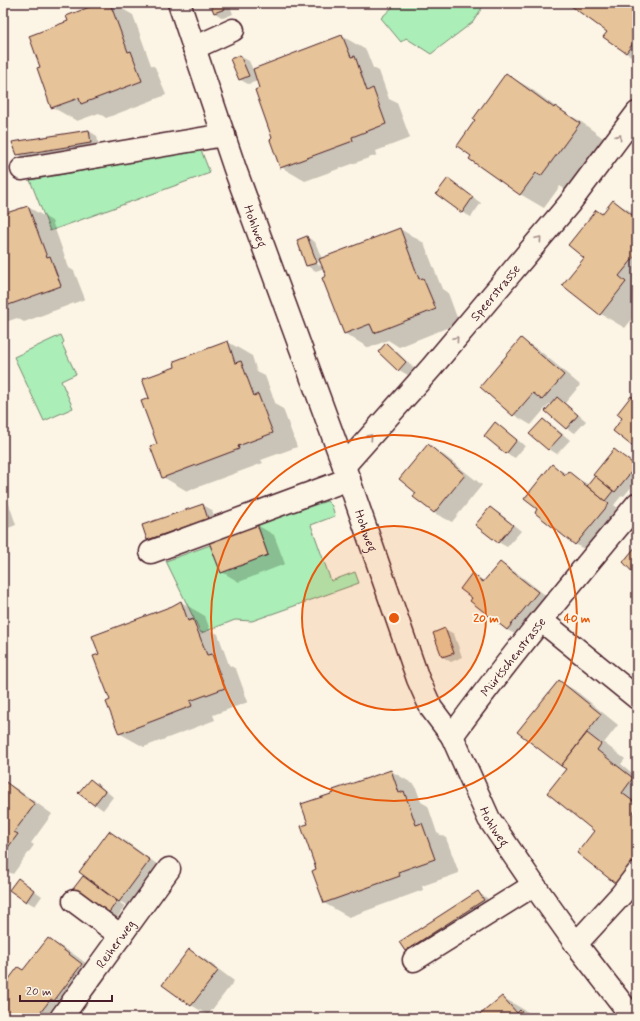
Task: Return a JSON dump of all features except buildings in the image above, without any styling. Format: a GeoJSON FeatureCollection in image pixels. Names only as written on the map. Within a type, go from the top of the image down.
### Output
{"type":"FeatureCollection","features":[{"type":"Feature","properties":{"kind":"street","name":"Hohlweg"},"geometry":{"type":"LineString","coordinates":[[179,3],[235,169],[346,472],[418,679],[431,708],[452,736],[489,819],[576,944],[634,1018]]}},
{"type":"Feature","properties":{"kind":"street"},"geometry":{"type":"LineString","coordinates":[[194,48],[233,30]]}},
{"type":"Feature","properties":{"kind":"street","name":"Speerstrasse"},"geometry":{"type":"LineString","coordinates":[[346,472],[569,204],[637,113]]}},
{"type":"Feature","properties":{"kind":"street"},"geometry":{"type":"LineString","coordinates":[[22,169],[224,136]]}},
{"type":"Feature","properties":{"kind":"street"},"geometry":{"type":"LineString","coordinates":[[151,552],[346,472]]}},
{"type":"Feature","properties":{"kind":"street","name":"Mürtschenstrasse"},"geometry":{"type":"LineString","coordinates":[[452,736],[473,707],[637,504]]}},
{"type":"Feature","properties":{"kind":"street"},"geometry":{"type":"LineString","coordinates":[[542,621],[637,698]]}},
{"type":"Feature","properties":{"kind":"street","name":"Reiherweg"},"geometry":{"type":"LineString","coordinates":[[62,1018],[169,869]]}},
{"type":"Feature","properties":{"kind":"street"},"geometry":{"type":"LineString","coordinates":[[576,944],[621,895],[637,874]]}},
{"type":"Feature","properties":{"kind":"street"},"geometry":{"type":"LineString","coordinates":[[414,960],[534,885]]}},
{"type":"Feature","properties":{"kind":"street"},"geometry":{"type":"LineString","coordinates":[[74,901],[121,936]]}},
{"type":"Feature","properties":{"kind":"green space"},"geometry":{"type":"Polygon","coordinates":[[[397,3],[418,3],[420,5],[421,3],[485,3],[473,22],[431,54],[406,38],[401,42],[381,18],[397,3]]]}},
{"type":"Feature","properties":{"kind":"green space"},"geometry":{"type":"Polygon","coordinates":[[[201,150],[210,173],[50,231],[30,180],[201,150]]]}},
{"type":"Feature","properties":{"kind":"green space"},"geometry":{"type":"Polygon","coordinates":[[[61,335],[64,342],[62,344],[76,374],[61,381],[73,408],[44,421],[14,357],[61,335]]]}},
{"type":"Feature","properties":{"kind":"green space"},"geometry":{"type":"Polygon","coordinates":[[[327,501],[332,506],[335,516],[311,525],[331,581],[355,572],[359,583],[252,621],[235,620],[201,633],[166,561],[210,545],[221,573],[268,555],[257,524],[327,501]]]}}]}
